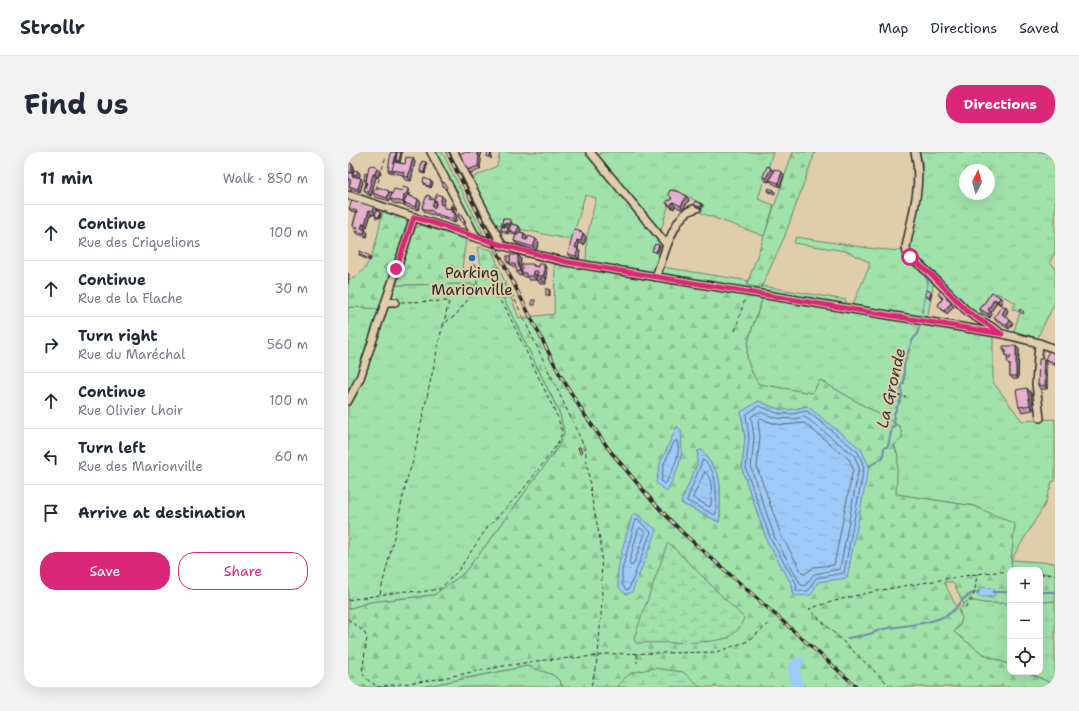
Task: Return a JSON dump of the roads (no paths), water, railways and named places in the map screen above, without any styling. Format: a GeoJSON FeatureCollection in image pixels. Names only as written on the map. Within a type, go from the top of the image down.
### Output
{"type":"FeatureCollection","features":[{"type":"Feature","properties":{"kind":"street"},"geometry":{"type":"LineString","coordinates":[[431,152],[476,237]]}},
{"type":"Feature","properties":{"kind":"street"},"geometry":{"type":"LineString","coordinates":[[454,152],[502,245]]}},
{"type":"Feature","properties":{"kind":"street"},"geometry":{"type":"LineString","coordinates":[[590,152],[667,245]]}},
{"type":"Feature","properties":{"kind":"street"},"geometry":{"type":"LineString","coordinates":[[915,152],[918,169],[916,196],[906,250],[908,255],[932,275],[968,312],[1002,334]]}},
{"type":"Feature","properties":{"kind":"street"},"geometry":{"type":"LineString","coordinates":[[348,195],[502,245],[567,262],[1002,334],[1039,343],[1055,350]]}},
{"type":"Feature","properties":{"kind":"street"},"geometry":{"type":"LineString","coordinates":[[656,277],[667,245],[679,220],[688,211],[697,208]]}},
{"type":"Feature","properties":{"kind":"street"},"geometry":{"type":"LineString","coordinates":[[348,401],[360,378],[414,217]]}},
{"type":"Feature","properties":{"kind":"street"},"geometry":{"type":"LineString","coordinates":[[386,302],[395,302]]}},
{"type":"Feature","properties":{"kind":"street"},"geometry":{"type":"LineString","coordinates":[[1039,343],[1036,377],[1040,418]]}},
{"type":"Feature","properties":{"kind":"water"},"geometry":{"type":"Polygon","coordinates":[[[759,401],[782,410],[807,406],[861,449],[869,466],[847,578],[818,582],[811,595],[794,596],[792,585],[767,541],[742,469],[745,437],[741,412],[759,401]]]}},
{"type":"Feature","properties":{"kind":"water"},"geometry":{"type":"Polygon","coordinates":[[[677,426],[681,430],[682,450],[679,465],[667,492],[656,483],[660,463],[677,426]]]}},
{"type":"Feature","properties":{"kind":"water"},"geometry":{"type":"Polygon","coordinates":[[[702,450],[718,474],[720,486],[719,522],[681,503],[697,464],[698,451],[702,450]]]}},
{"type":"Feature","properties":{"kind":"water"},"geometry":{"type":"Polygon","coordinates":[[[635,513],[657,530],[632,592],[627,594],[621,590],[618,584],[618,569],[632,516],[635,513]]]}},
{"type":"Feature","properties":{"kind":"water"},"geometry":{"type":"Polygon","coordinates":[[[982,587],[994,589],[995,595],[992,597],[981,597],[977,594],[982,587]]]}},
{"type":"Feature","properties":{"kind":"waterway","name":"La Gronde"},"geometry":{"type":"LineString","coordinates":[[919,152],[922,162],[921,176]]}},
{"type":"Feature","properties":{"kind":"waterway","name":"La Gronde"},"geometry":{"type":"LineString","coordinates":[[909,262],[923,273],[928,281],[922,312]]}},
{"type":"Feature","properties":{"kind":"waterway","name":"La Gronde"},"geometry":{"type":"LineString","coordinates":[[869,466],[883,458],[884,448],[888,446],[892,428],[895,425],[894,413],[902,395],[901,385],[904,383],[904,365],[912,341],[919,328]]}},
{"type":"Feature","properties":{"kind":"waterway"},"geometry":{"type":"LineString","coordinates":[[847,638],[866,635],[883,629],[932,621],[952,612],[968,595],[979,592]]}},
{"type":"Feature","properties":{"kind":"waterway"},"geometry":{"type":"LineString","coordinates":[[993,592],[1007,592]]}},
{"type":"Feature","properties":{"kind":"waterway"},"geometry":{"type":"LineString","coordinates":[[1043,592],[1055,592]]}},
{"type":"Feature","properties":{"kind":"waterway"},"geometry":{"type":"LineString","coordinates":[[798,687],[793,668],[799,662]]}},
{"type":"Feature","properties":{"kind":"railway"},"geometry":{"type":"LineString","coordinates":[[447,152],[559,373],[584,414],[611,452],[653,502],[683,533],[857,687]]}},
{"type":"Feature","properties":{"kind":"place","name":"Parking Marionville"},"geometry":{"type":"Point","coordinates":[472,258]}}]}
